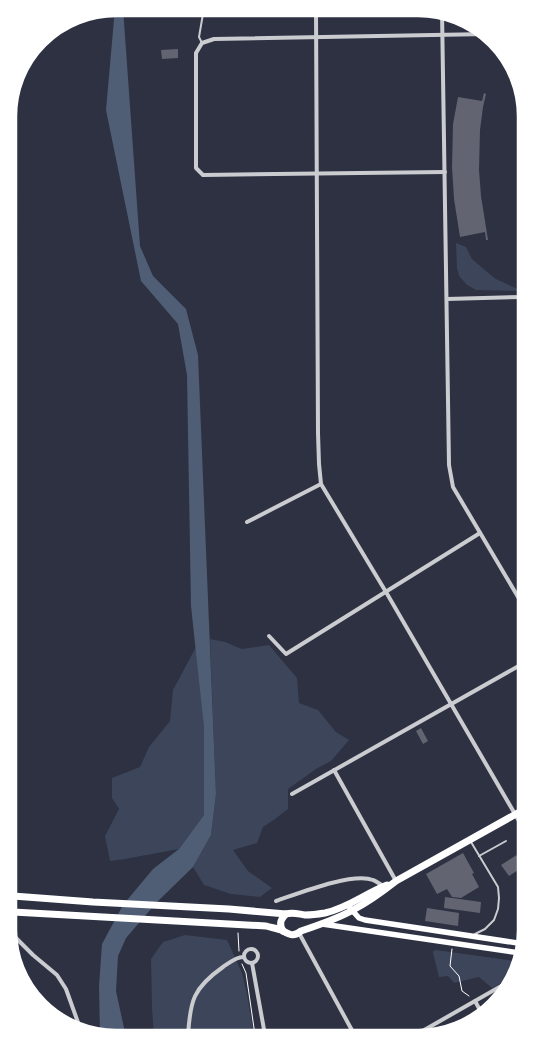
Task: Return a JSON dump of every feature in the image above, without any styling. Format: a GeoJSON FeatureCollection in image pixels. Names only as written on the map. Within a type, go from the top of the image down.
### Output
{"type":"FeatureCollection","features":[{"type":"Feature","properties":{"kind":"highway"},"geometry":{"type":"LineString","coordinates":[[16,896],[286,914],[291,912],[306,915],[325,913],[350,908],[376,889],[396,881],[518,813]]}},
{"type":"Feature","properties":{"kind":"highway"},"geometry":{"type":"LineString","coordinates":[[16,912],[266,926],[294,936],[377,896],[396,881]]}},
{"type":"Feature","properties":{"kind":"highway"},"geometry":{"type":"LineString","coordinates":[[283,931],[280,922],[286,914]]}},
{"type":"Feature","properties":{"kind":"highway"},"geometry":{"type":"LineString","coordinates":[[297,914],[303,921],[300,932]]}},
{"type":"Feature","properties":{"kind":"main road"},"geometry":{"type":"LineString","coordinates":[[350,908],[358,918],[365,920],[517,943]]}},
{"type":"Feature","properties":{"kind":"main road"},"geometry":{"type":"LineString","coordinates":[[322,924],[515,952]]}},
{"type":"Feature","properties":{"kind":"main road"},"geometry":{"type":"LineString","coordinates":[[401,936],[402,926]]}},
{"type":"Feature","properties":{"kind":"street"},"geometry":{"type":"LineString","coordinates":[[316,16],[318,464],[321,484],[518,820]]}},
{"type":"Feature","properties":{"kind":"street"},"geometry":{"type":"LineString","coordinates":[[442,20],[449,465],[453,487],[518,598]]}},
{"type":"Feature","properties":{"kind":"street"},"geometry":{"type":"LineString","coordinates":[[445,172],[203,175],[196,168],[196,53],[202,43],[214,39],[475,34]]}},
{"type":"Feature","properties":{"kind":"street"},"geometry":{"type":"LineString","coordinates":[[447,299],[518,297]]}},
{"type":"Feature","properties":{"kind":"street"},"geometry":{"type":"LineString","coordinates":[[247,522],[321,484]]}},
{"type":"Feature","properties":{"kind":"street"},"geometry":{"type":"LineString","coordinates":[[269,636],[286,654],[480,533]]}},
{"type":"Feature","properties":{"kind":"street"},"geometry":{"type":"LineString","coordinates":[[292,794],[518,666]]}},
{"type":"Feature","properties":{"kind":"street"},"geometry":{"type":"LineString","coordinates":[[334,770],[396,881]]}},
{"type":"Feature","properties":{"kind":"street"},"geometry":{"type":"LineString","coordinates":[[276,901],[332,882],[351,879],[365,878],[374,880],[383,886]]}},
{"type":"Feature","properties":{"kind":"street"},"geometry":{"type":"LineString","coordinates":[[300,932],[352,1030]]}},
{"type":"Feature","properties":{"kind":"street"},"geometry":{"type":"LineString","coordinates":[[17,939],[57,975],[66,990],[78,1022]]}},
{"type":"Feature","properties":{"kind":"street"},"geometry":{"type":"LineString","coordinates":[[189,1030],[192,1003],[197,991],[218,971],[241,957],[247,950],[254,950],[258,956],[257,960],[252,963],[246,962],[241,957]]}},
{"type":"Feature","properties":{"kind":"street"},"geometry":{"type":"LineString","coordinates":[[252,963],[264,1030]]}},
{"type":"Feature","properties":{"kind":"street"},"geometry":{"type":"LineString","coordinates":[[424,1030],[500,987]]}},
{"type":"Feature","properties":{"kind":"street"},"geometry":{"type":"LineString","coordinates":[[475,1001],[479,1009]]}},
{"type":"Feature","properties":{"kind":"lane"},"geometry":{"type":"LineString","coordinates":[[202,43],[199,37],[203,16]]}},
{"type":"Feature","properties":{"kind":"lane"},"geometry":{"type":"LineString","coordinates":[[470,840],[498,887],[499,898],[494,920],[485,929],[471,936]]}},
{"type":"Feature","properties":{"kind":"lane"},"geometry":{"type":"LineString","coordinates":[[479,856],[506,841]]}},
{"type":"Feature","properties":{"kind":"path"},"geometry":{"type":"LineString","coordinates":[[237,924],[241,957],[246,972],[255,1030]]}},
{"type":"Feature","properties":{"kind":"path"},"geometry":{"type":"LineString","coordinates":[[452,944],[450,966],[459,976],[462,991],[475,1001]]}},
{"type":"Feature","properties":{"kind":"shaded area"},"geometry":{"type":"Polygon","coordinates":[[[114,16],[124,16],[140,246],[153,276],[186,309],[198,355],[216,794],[211,835],[193,867],[157,902],[126,938],[118,956],[116,991],[124,1030],[100,1028],[99,986],[102,944],[123,905],[153,869],[179,849],[204,815],[204,728],[191,606],[187,375],[178,324],[141,281],[106,110],[114,16]]]}},
{"type":"Feature","properties":{"kind":"shaded area"},"geometry":{"type":"Polygon","coordinates":[[[456,243],[466,247],[472,259],[496,279],[518,289],[518,291],[476,290],[467,285],[459,276],[456,243]]]}},
{"type":"Feature","properties":{"kind":"shaded area"},"geometry":{"type":"Polygon","coordinates":[[[210,639],[225,642],[242,649],[269,645],[297,678],[299,703],[318,710],[336,732],[349,740],[331,761],[288,789],[288,809],[263,827],[257,843],[233,850],[248,871],[272,888],[260,897],[231,894],[204,885],[193,867],[211,835],[216,794],[210,639]]]}},
{"type":"Feature","properties":{"kind":"shaded area"},"geometry":{"type":"Polygon","coordinates":[[[196,647],[204,728],[204,815],[179,849],[110,861],[105,836],[119,809],[112,798],[112,778],[140,767],[149,747],[170,721],[173,690],[196,647]]]}},
{"type":"Feature","properties":{"kind":"shaded area"},"geometry":{"type":"Polygon","coordinates":[[[185,935],[227,940],[242,973],[253,1030],[154,1030],[151,959],[163,942],[185,935]]]}},
{"type":"Feature","properties":{"kind":"shaded area"},"geometry":{"type":"Polygon","coordinates":[[[433,951],[512,961],[502,983],[492,988],[479,977],[454,983],[448,976],[439,977],[433,951]]]}},
{"type":"Feature","properties":{"kind":"building"},"geometry":{"type":"Polygon","coordinates":[[[178,49],[178,58],[162,59],[161,50],[178,49]]]}},
{"type":"Feature","properties":{"kind":"building"},"geometry":{"type":"Polygon","coordinates":[[[484,93],[486,94],[480,130],[479,170],[488,240],[486,240],[485,232],[460,237],[454,199],[452,167],[453,124],[458,97],[482,101],[484,93]]]}},
{"type":"Feature","properties":{"kind":"building"},"geometry":{"type":"Polygon","coordinates":[[[421,728],[428,741],[423,744],[416,731],[421,728]]]}},
{"type":"Feature","properties":{"kind":"building"},"geometry":{"type":"Polygon","coordinates":[[[463,853],[479,887],[461,898],[452,897],[447,889],[437,894],[426,874],[463,853]]]}},
{"type":"Feature","properties":{"kind":"building"},"geometry":{"type":"Polygon","coordinates":[[[518,854],[518,870],[509,876],[501,865],[518,854]]]}},
{"type":"Feature","properties":{"kind":"building"},"geometry":{"type":"Polygon","coordinates":[[[445,897],[481,902],[480,913],[444,908],[445,897]]]}},
{"type":"Feature","properties":{"kind":"building"},"geometry":{"type":"Polygon","coordinates":[[[427,908],[459,913],[458,926],[425,921],[427,908]]]}}]}
